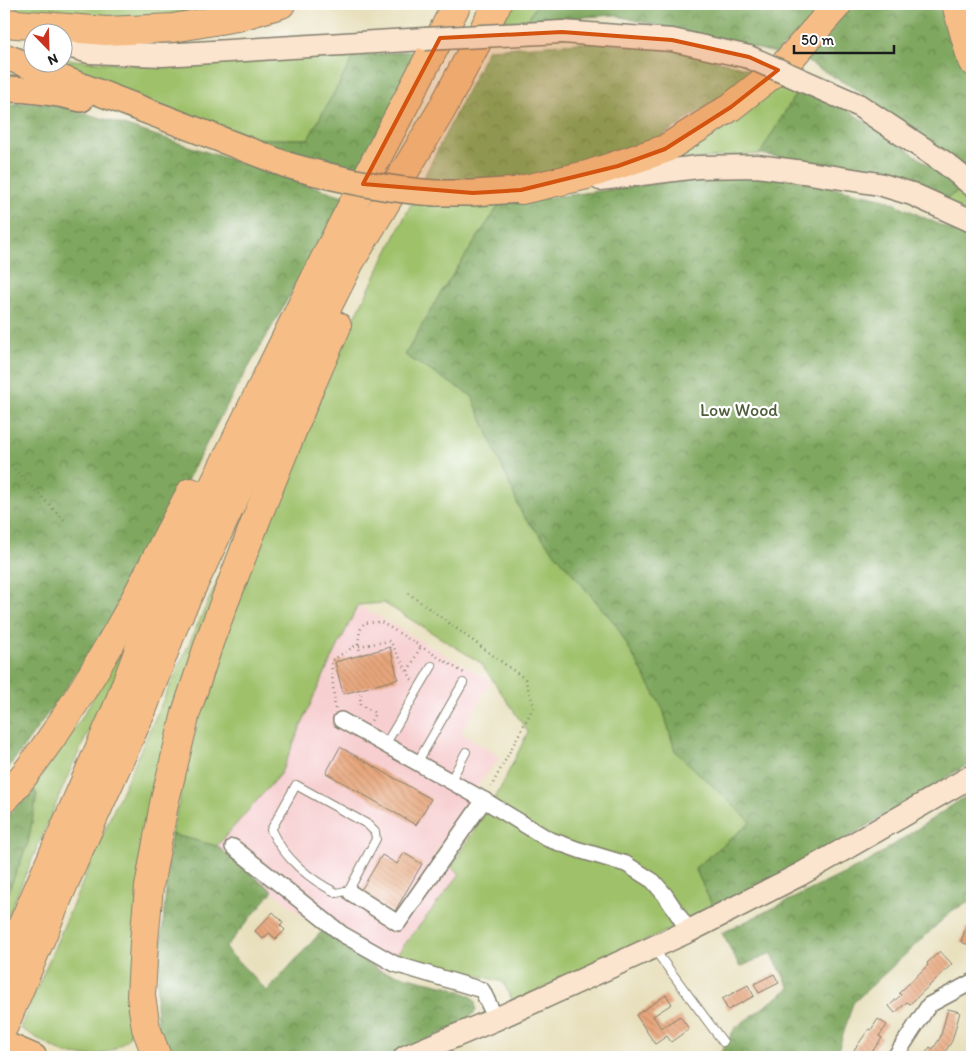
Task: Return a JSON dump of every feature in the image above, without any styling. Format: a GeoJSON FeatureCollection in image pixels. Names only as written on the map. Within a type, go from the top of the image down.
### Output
{"type":"FeatureCollection","features":[{"type":"Feature","properties":{"kind":"highway"},"geometry":{"type":"LineString","coordinates":[[4,23],[106,31],[173,28],[237,17],[281,4]]}},
{"type":"Feature","properties":{"kind":"highway"},"geometry":{"type":"LineString","coordinates":[[4,967],[117,708],[151,618],[240,430],[328,252],[457,4]]}},
{"type":"Feature","properties":{"kind":"highway"},"geometry":{"type":"LineString","coordinates":[[157,1057],[146,1028],[141,996],[144,942],[151,878],[164,804],[186,713],[211,637],[308,392],[360,274],[441,111],[497,4]]}},
{"type":"Feature","properties":{"kind":"highway"},"geometry":{"type":"LineString","coordinates":[[521,190],[587,175],[665,149],[731,107],[785,64],[838,4]]}},
{"type":"Feature","properties":{"kind":"highway"},"geometry":{"type":"LineString","coordinates":[[956,4],[972,60]]}},
{"type":"Feature","properties":{"kind":"highway"},"geometry":{"type":"LineString","coordinates":[[4,1026],[65,881],[143,708],[175,623],[234,498],[350,262],[441,111]]}},
{"type":"Feature","properties":{"kind":"highway"},"geometry":{"type":"LineString","coordinates":[[4,800],[26,774],[69,714],[122,623],[185,504],[328,252]]}},
{"type":"Feature","properties":{"kind":"main road"},"geometry":{"type":"LineString","coordinates":[[4,28],[22,33]]}},
{"type":"Feature","properties":{"kind":"main road"},"geometry":{"type":"LineString","coordinates":[[72,47],[89,52],[162,55],[425,38],[562,32],[672,40],[749,57],[858,105],[945,163],[972,185]]}},
{"type":"Feature","properties":{"kind":"main road"},"geometry":{"type":"LineString","coordinates":[[4,56],[287,165],[354,182],[412,191],[473,193],[521,190],[698,167],[757,166],[879,184],[912,194],[972,221]]}},
{"type":"Feature","properties":{"kind":"main road"},"geometry":{"type":"LineString","coordinates":[[4,89],[24,89],[68,96],[208,135]]}},
{"type":"Feature","properties":{"kind":"main road"},"geometry":{"type":"LineString","coordinates":[[405,1057],[496,1019],[689,932],[801,874],[972,776]]}},
{"type":"Feature","properties":{"kind":"main road"},"geometry":{"type":"LineString","coordinates":[[4,1044],[34,1057]]}},
{"type":"Feature","properties":{"kind":"street"},"geometry":{"type":"LineString","coordinates":[[341,720],[484,800],[548,839],[626,864],[653,881],[665,895],[689,932]]}},
{"type":"Feature","properties":{"kind":"street"},"geometry":{"type":"LineString","coordinates":[[350,892],[398,924],[484,800]]}},
{"type":"Feature","properties":{"kind":"street"},"geometry":{"type":"LineString","coordinates":[[233,847],[342,934],[395,964],[482,990],[496,1019]]}},
{"type":"Feature","properties":{"kind":"street"},"geometry":{"type":"LineString","coordinates":[[895,1057],[929,1006],[972,982]]}},
{"type":"Feature","properties":{"kind":"lane"},"geometry":{"type":"LineString","coordinates":[[385,746],[432,666]]}},
{"type":"Feature","properties":{"kind":"lane"},"geometry":{"type":"LineString","coordinates":[[417,763],[463,683]]}},
{"type":"Feature","properties":{"kind":"lane"},"geometry":{"type":"LineString","coordinates":[[450,782],[466,752]]}},
{"type":"Feature","properties":{"kind":"lane"},"geometry":{"type":"LineString","coordinates":[[296,785],[367,824],[375,832],[376,839],[350,892],[337,893],[309,878],[277,843],[271,830],[296,785]]}},
{"type":"Feature","properties":{"kind":"lane"},"geometry":{"type":"LineString","coordinates":[[653,949],[723,1042]]}},
{"type":"Feature","properties":{"kind":"path"},"geometry":{"type":"LineString","coordinates":[[4,458],[65,521]]}},
{"type":"Feature","properties":{"kind":"path"},"geometry":{"type":"LineString","coordinates":[[408,593],[525,679],[534,706],[484,800]]}},
{"type":"Feature","properties":{"kind":"path"},"geometry":{"type":"LineString","coordinates":[[361,655],[358,645],[360,630],[364,624],[381,622],[469,676],[463,683]]}},
{"type":"Feature","properties":{"kind":"path"},"geometry":{"type":"LineString","coordinates":[[341,720],[336,717],[331,661],[358,645],[390,641],[418,690]]}},
{"type":"Feature","properties":{"kind":"path"},"geometry":{"type":"LineString","coordinates":[[408,671],[421,646]]}},
{"type":"Feature","properties":{"kind":"path"},"geometry":{"type":"LineString","coordinates":[[361,689],[360,704],[375,713],[364,734]]}},
{"type":"Feature","properties":{"kind":"highlighted area"},"geometry":{"type":"Polygon","coordinates":[[[562,32],[672,40],[749,57],[778,70],[731,107],[665,149],[618,166],[521,190],[473,193],[363,184],[440,38],[562,32]]]}},
{"type":"Feature","properties":{"kind":"shaded area"},"geometry":{"type":"Polygon","coordinates":[[[358,605],[491,681],[461,733],[500,757],[477,787],[435,854],[460,874],[403,949],[381,971],[315,926],[217,846],[281,773],[314,696],[358,605]]]}},
{"type":"Feature","properties":{"kind":"green space"},"geometry":{"type":"Polygon","coordinates":[[[17,4],[260,4],[191,18],[89,22],[14,11],[17,4]]]}},
{"type":"Feature","properties":{"kind":"green space"},"geometry":{"type":"Polygon","coordinates":[[[512,4],[537,4],[527,21],[503,21],[512,4]]]}},
{"type":"Feature","properties":{"kind":"green space"},"geometry":{"type":"Polygon","coordinates":[[[537,4],[823,4],[809,22],[776,53],[613,15],[527,21],[537,4]]]}},
{"type":"Feature","properties":{"kind":"green space"},"geometry":{"type":"Polygon","coordinates":[[[852,4],[948,4],[950,21],[972,84],[972,176],[905,128],[857,90],[806,61],[852,4]]]}},
{"type":"Feature","properties":{"kind":"green space"},"geometry":{"type":"Polygon","coordinates":[[[593,42],[684,51],[759,72],[641,150],[520,182],[422,181],[488,49],[593,42]]]}},
{"type":"Feature","properties":{"kind":"green space"},"geometry":{"type":"Polygon","coordinates":[[[427,49],[359,171],[254,144],[254,139],[308,139],[354,57],[427,49]]]}},
{"type":"Feature","properties":{"kind":"green space"},"geometry":{"type":"Polygon","coordinates":[[[354,57],[308,139],[254,139],[65,72],[72,72],[72,60],[150,66],[217,61],[354,57]]]}},
{"type":"Feature","properties":{"kind":"green space"},"geometry":{"type":"Polygon","coordinates":[[[782,82],[798,90],[760,154],[652,162],[709,139],[782,82]]]}},
{"type":"Feature","properties":{"kind":"green space"},"geometry":{"type":"Polygon","coordinates":[[[798,90],[841,106],[900,144],[961,189],[943,201],[823,164],[760,154],[798,90]]]}},
{"type":"Feature","properties":{"kind":"green space"},"geometry":{"type":"Polygon","coordinates":[[[47,102],[346,197],[222,414],[109,629],[4,774],[4,104],[47,102]]]}},
{"type":"Feature","properties":{"kind":"green space","name":"Low Wood"},"geometry":{"type":"Polygon","coordinates":[[[776,175],[885,199],[972,240],[972,762],[789,873],[727,902],[712,905],[695,868],[751,822],[675,751],[663,709],[616,625],[522,514],[472,396],[405,355],[440,294],[500,204],[691,179],[776,175]]]}},
{"type":"Feature","properties":{"kind":"green space"},"geometry":{"type":"Polygon","coordinates":[[[961,189],[972,197],[972,216],[943,201],[961,189]]]}},
{"type":"Feature","properties":{"kind":"green space"},"geometry":{"type":"Polygon","coordinates":[[[411,204],[500,204],[440,294],[405,355],[472,396],[522,514],[616,625],[663,709],[675,751],[752,822],[695,868],[712,905],[677,926],[513,1002],[503,982],[397,954],[460,874],[451,867],[500,789],[528,732],[481,663],[384,603],[358,605],[314,696],[281,773],[217,846],[171,834],[206,689],[261,536],[356,315],[411,204]]]}},
{"type":"Feature","properties":{"kind":"green space"},"geometry":{"type":"Polygon","coordinates":[[[252,505],[200,656],[129,1037],[116,1048],[101,1054],[85,1056],[64,1053],[20,1028],[116,804],[252,505]]]}},
{"type":"Feature","properties":{"kind":"green space"},"geometry":{"type":"Polygon","coordinates":[[[142,611],[146,613],[73,764],[4,925],[4,902],[28,843],[37,794],[33,789],[83,716],[142,611]]]}},
{"type":"Feature","properties":{"kind":"green space"},"geometry":{"type":"Polygon","coordinates":[[[33,789],[37,794],[28,843],[4,902],[4,820],[33,789]]]}},
{"type":"Feature","properties":{"kind":"green space"},"geometry":{"type":"Polygon","coordinates":[[[972,792],[972,901],[953,910],[853,1003],[836,1057],[722,1057],[720,1054],[735,1028],[790,988],[771,953],[740,967],[722,933],[868,862],[972,792]]]}},
{"type":"Feature","properties":{"kind":"green space"},"geometry":{"type":"Polygon","coordinates":[[[171,834],[217,846],[273,891],[225,948],[267,991],[322,931],[381,971],[451,987],[471,996],[475,1001],[476,1011],[462,1024],[395,1054],[381,1057],[184,1057],[168,1045],[160,1034],[156,1013],[171,834]]]}},
{"type":"Feature","properties":{"kind":"building"},"geometry":{"type":"Polygon","coordinates":[[[390,647],[398,679],[343,694],[335,662],[390,647]]]}},
{"type":"Feature","properties":{"kind":"building"},"geometry":{"type":"Polygon","coordinates":[[[340,747],[431,799],[416,825],[326,773],[340,747]]]}},
{"type":"Feature","properties":{"kind":"building"},"geometry":{"type":"Polygon","coordinates":[[[404,853],[422,864],[394,913],[360,892],[382,855],[397,864],[404,853]]]}},
{"type":"Feature","properties":{"kind":"building"},"geometry":{"type":"Polygon","coordinates":[[[273,912],[283,922],[280,925],[285,930],[276,939],[269,933],[263,939],[255,931],[273,912]]]}},
{"type":"Feature","properties":{"kind":"building"},"geometry":{"type":"Polygon","coordinates":[[[966,927],[972,929],[972,946],[961,942],[966,927]]]}},
{"type":"Feature","properties":{"kind":"building"},"geometry":{"type":"Polygon","coordinates":[[[940,951],[952,964],[910,1004],[907,1002],[895,1013],[889,1006],[901,995],[899,993],[940,951]]]}},
{"type":"Feature","properties":{"kind":"building"},"geometry":{"type":"Polygon","coordinates":[[[774,974],[779,983],[759,993],[754,984],[774,974]]]}},
{"type":"Feature","properties":{"kind":"building"},"geometry":{"type":"Polygon","coordinates":[[[748,985],[754,996],[728,1010],[722,999],[748,985]]]}},
{"type":"Feature","properties":{"kind":"building"},"geometry":{"type":"Polygon","coordinates":[[[666,995],[672,1004],[653,1016],[661,1028],[680,1016],[689,1029],[671,1042],[667,1036],[655,1044],[636,1015],[666,995]]]}},
{"type":"Feature","properties":{"kind":"building"},"geometry":{"type":"Polygon","coordinates":[[[948,1009],[960,1012],[952,1041],[942,1057],[923,1057],[930,1047],[933,1049],[940,1038],[948,1009]]]}},
{"type":"Feature","properties":{"kind":"building"},"geometry":{"type":"Polygon","coordinates":[[[878,1019],[887,1025],[879,1036],[882,1038],[868,1057],[856,1057],[858,1052],[854,1050],[878,1019]]]}}]}
